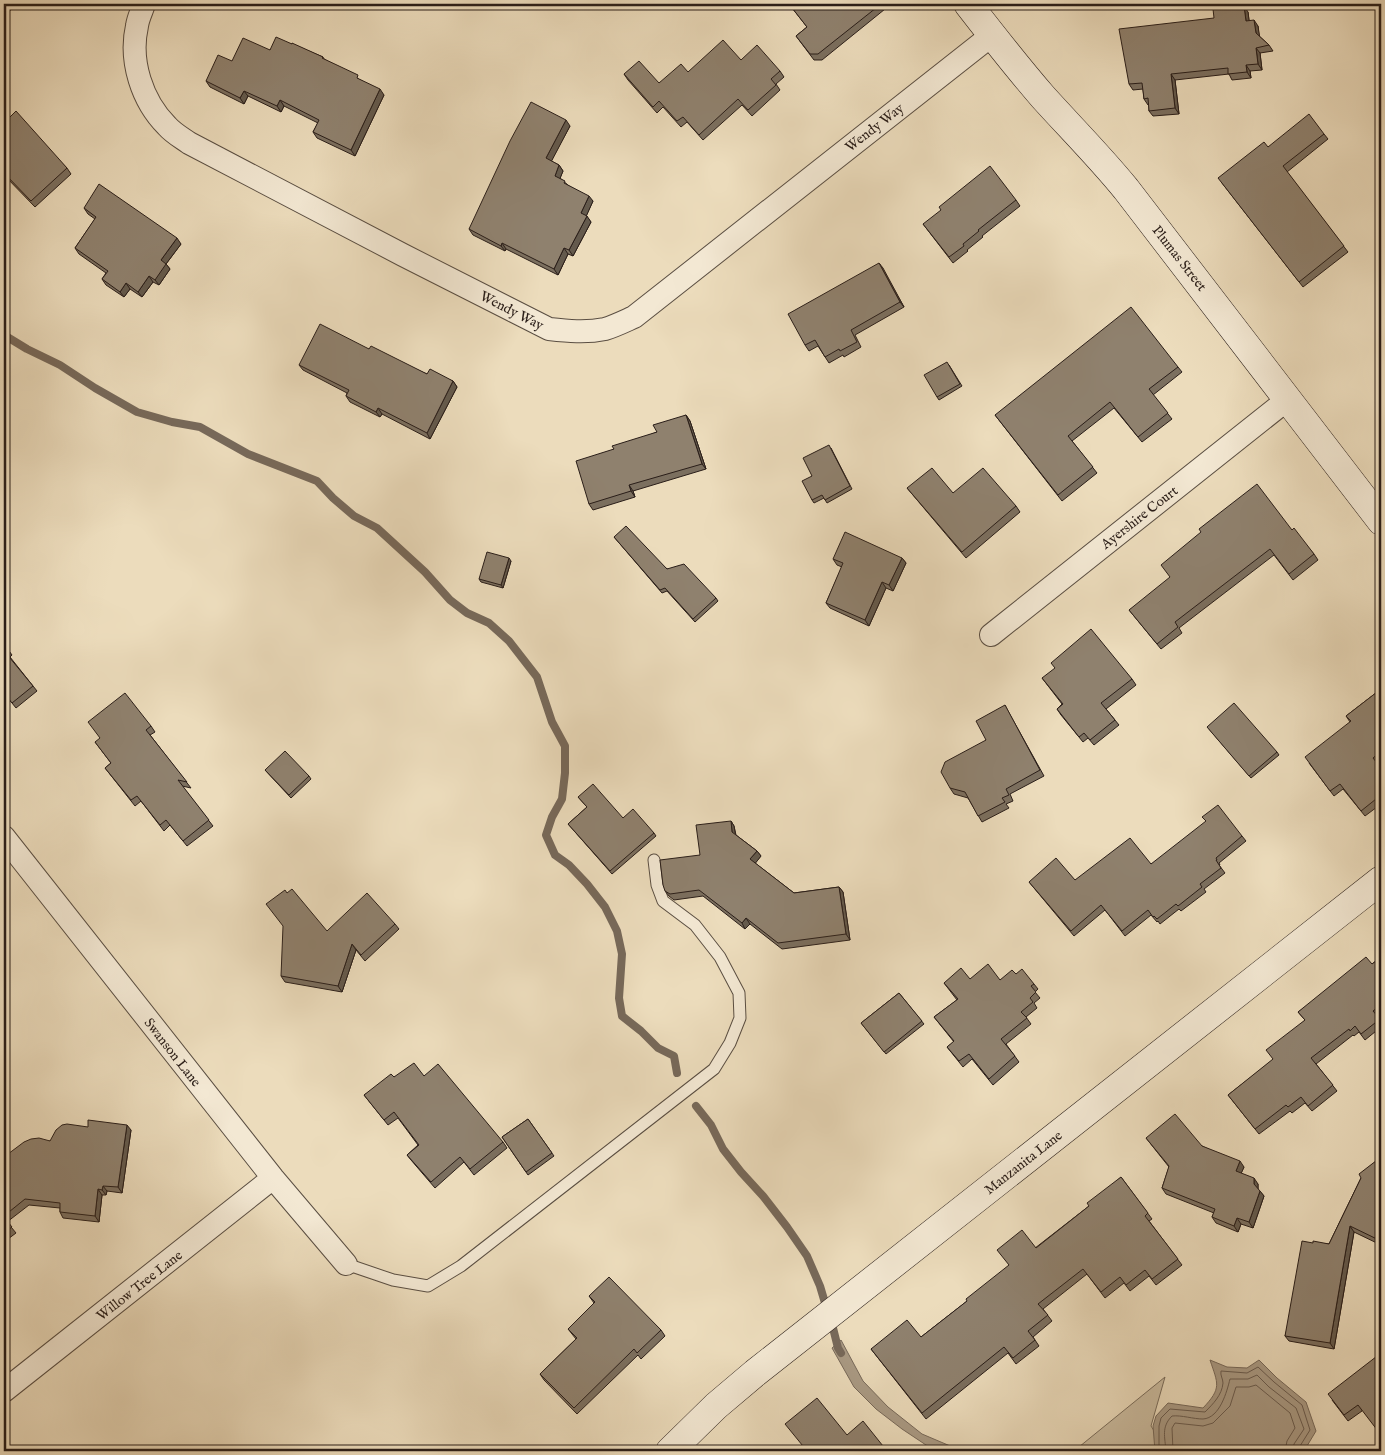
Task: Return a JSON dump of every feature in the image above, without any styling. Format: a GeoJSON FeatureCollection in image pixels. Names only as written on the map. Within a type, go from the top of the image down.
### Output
{"type":"FeatureCollection","features":[{"type":"Feature","properties":{"kind":"street","name":"Wendy Way"},"geometry":{"type":"LineString","coordinates":[[144,4],[137,26],[135,51],[139,79],[149,103],[167,126],[189,143],[549,329],[585,332],[605,328],[634,317],[992,34]]}},
{"type":"Feature","properties":{"kind":"street","name":"Plumas Street"},"geometry":{"type":"LineString","coordinates":[[968,4],[1042,96],[1106,163],[1381,521]]}},
{"type":"Feature","properties":{"kind":"street","name":"Ayershire Court"},"geometry":{"type":"LineString","coordinates":[[991,635],[1288,399]]}},
{"type":"Feature","properties":{"kind":"street","name":"Swanson Lane"},"geometry":{"type":"LineString","coordinates":[[4,837],[273,1178],[346,1264]]}},
{"type":"Feature","properties":{"kind":"street","name":"Manzanita Lane"},"geometry":{"type":"LineString","coordinates":[[670,1451],[716,1406],[755,1373],[1381,880]]}},
{"type":"Feature","properties":{"kind":"street","name":"Willow Tree Lane"},"geometry":{"type":"LineString","coordinates":[[4,1391],[273,1178]]}},
{"type":"Feature","properties":{"kind":"lane"},"geometry":{"type":"LineString","coordinates":[[346,1264],[393,1280],[428,1286],[461,1266],[714,1069],[730,1044],[740,1018],[739,993],[720,957],[695,925],[664,901],[656,885],[654,860]]}},
{"type":"Feature","properties":{"kind":"shaded area"},"geometry":{"type":"Polygon","coordinates":[[[1165,1377],[1151,1426],[1167,1451],[1074,1451],[1165,1377]]]}},
{"type":"Feature","properties":{"kind":"water"},"geometry":{"type":"Polygon","coordinates":[[[841,1340],[863,1381],[888,1407],[922,1434],[962,1451],[935,1451],[876,1409],[854,1387],[832,1348],[841,1340]]]}},
{"type":"Feature","properties":{"kind":"water"},"geometry":{"type":"Polygon","coordinates":[[[1210,1360],[1227,1367],[1247,1368],[1259,1360],[1306,1402],[1316,1431],[1304,1451],[1155,1451],[1153,1426],[1156,1416],[1168,1403],[1203,1408],[1213,1395],[1217,1386],[1210,1360]]]}},
{"type":"Feature","properties":{"kind":"building"},"geometry":{"type":"Polygon","coordinates":[[[789,4],[881,4],[818,54],[810,54],[796,36],[807,27],[789,4]]]}},
{"type":"Feature","properties":{"kind":"building"},"geometry":{"type":"Polygon","coordinates":[[[1244,6],[1246,21],[1254,20],[1256,33],[1269,45],[1256,48],[1258,64],[1246,65],[1247,72],[1228,74],[1228,68],[1171,74],[1175,108],[1149,111],[1148,98],[1144,99],[1142,83],[1129,84],[1119,29],[1214,18],[1213,9],[1244,6]]]}},
{"type":"Feature","properties":{"kind":"building"},"geometry":{"type":"Polygon","coordinates":[[[276,37],[323,57],[358,75],[357,78],[380,89],[351,150],[313,132],[319,120],[280,100],[277,106],[244,91],[240,98],[206,81],[218,55],[232,61],[243,38],[270,50],[276,37]]]}},
{"type":"Feature","properties":{"kind":"building"},"geometry":{"type":"Polygon","coordinates":[[[723,40],[741,60],[757,45],[780,71],[771,79],[776,85],[748,110],[738,99],[699,135],[683,117],[677,121],[659,101],[653,107],[624,74],[639,61],[659,83],[681,64],[688,72],[723,40]]]}},
{"type":"Feature","properties":{"kind":"building"},"geometry":{"type":"Polygon","coordinates":[[[531,102],[566,120],[546,158],[559,165],[555,176],[589,196],[581,213],[587,216],[569,250],[564,248],[554,269],[502,243],[501,246],[469,229],[510,141],[531,102]]]}},
{"type":"Feature","properties":{"kind":"building"},"geometry":{"type":"Polygon","coordinates":[[[16,111],[67,168],[31,201],[4,173],[4,112],[9,118],[16,111]]]}},
{"type":"Feature","properties":{"kind":"building"},"geometry":{"type":"Polygon","coordinates":[[[1309,114],[1324,134],[1283,166],[1344,246],[1299,282],[1218,178],[1264,142],[1268,147],[1309,114]]]}},
{"type":"Feature","properties":{"kind":"building"},"geometry":{"type":"Polygon","coordinates":[[[990,166],[1016,200],[978,230],[963,244],[964,246],[949,257],[923,224],[941,210],[939,207],[990,166]]]}},
{"type":"Feature","properties":{"kind":"building"},"geometry":{"type":"Polygon","coordinates":[[[99,184],[177,238],[161,260],[166,264],[155,280],[149,276],[138,292],[126,283],[120,292],[102,279],[108,271],[75,248],[96,217],[84,208],[99,184]]]}},
{"type":"Feature","properties":{"kind":"building"},"geometry":{"type":"Polygon","coordinates":[[[879,263],[900,302],[851,330],[857,342],[840,351],[839,349],[825,357],[815,340],[805,345],[788,314],[879,263]]]}},
{"type":"Feature","properties":{"kind":"building"},"geometry":{"type":"Polygon","coordinates":[[[1131,307],[1178,367],[1149,389],[1168,413],[1138,437],[1110,402],[1068,436],[1093,467],[1058,495],[995,415],[1131,307]]]}},
{"type":"Feature","properties":{"kind":"building"},"geometry":{"type":"Polygon","coordinates":[[[320,324],[369,349],[371,346],[427,374],[430,369],[453,381],[427,433],[378,408],[376,412],[346,396],[349,390],[299,365],[320,324]]]}},
{"type":"Feature","properties":{"kind":"building"},"geometry":{"type":"Polygon","coordinates":[[[947,362],[960,384],[937,397],[924,375],[947,362]]]}},
{"type":"Feature","properties":{"kind":"building"},"geometry":{"type":"Polygon","coordinates":[[[686,415],[702,464],[629,485],[631,491],[589,504],[576,461],[614,449],[612,446],[657,432],[653,425],[686,415]]]}},
{"type":"Feature","properties":{"kind":"building"},"geometry":{"type":"Polygon","coordinates":[[[829,445],[850,486],[825,500],[822,495],[812,500],[802,481],[812,476],[803,458],[829,445]]]}},
{"type":"Feature","properties":{"kind":"building"},"geometry":{"type":"Polygon","coordinates":[[[932,468],[953,493],[983,468],[1016,506],[962,552],[907,488],[932,468]]]}},
{"type":"Feature","properties":{"kind":"building"},"geometry":{"type":"Polygon","coordinates":[[[1257,484],[1292,530],[1294,528],[1314,554],[1289,574],[1270,549],[1175,622],[1178,627],[1157,644],[1129,610],[1170,577],[1161,565],[1201,532],[1199,529],[1257,484]]]}},
{"type":"Feature","properties":{"kind":"building"},"geometry":{"type":"Polygon","coordinates":[[[626,526],[667,569],[684,564],[716,598],[693,619],[665,588],[660,590],[614,537],[626,526]]]}},
{"type":"Feature","properties":{"kind":"building"},"geometry":{"type":"Polygon","coordinates":[[[845,532],[902,558],[889,585],[882,582],[865,620],[826,603],[843,563],[833,559],[845,532]]]}},
{"type":"Feature","properties":{"kind":"building"},"geometry":{"type":"Polygon","coordinates":[[[487,552],[509,558],[501,585],[479,579],[487,552]]]}},
{"type":"Feature","properties":{"kind":"building"},"geometry":{"type":"Polygon","coordinates":[[[1091,629],[1132,679],[1101,703],[1115,720],[1090,740],[1084,733],[1079,737],[1057,709],[1063,704],[1042,678],[1055,668],[1051,663],[1091,629]]]}},
{"type":"Feature","properties":{"kind":"building"},"geometry":{"type":"Polygon","coordinates":[[[4,644],[8,650],[5,652],[33,686],[12,703],[4,693],[4,644]]]}},
{"type":"Feature","properties":{"kind":"building"},"geometry":{"type":"Polygon","coordinates":[[[1381,689],[1381,751],[1373,758],[1381,768],[1381,795],[1361,811],[1340,784],[1330,791],[1305,757],[1351,721],[1346,716],[1381,689]]]}},
{"type":"Feature","properties":{"kind":"building"},"geometry":{"type":"Polygon","coordinates":[[[125,693],[151,726],[146,730],[187,782],[178,780],[209,820],[183,841],[166,820],[160,825],[137,796],[131,800],[105,768],[111,763],[95,742],[100,738],[88,722],[125,693]]]}},
{"type":"Feature","properties":{"kind":"building"},"geometry":{"type":"Polygon","coordinates":[[[1234,703],[1277,752],[1249,776],[1207,727],[1234,703]]]}},
{"type":"Feature","properties":{"kind":"building"},"geometry":{"type":"Polygon","coordinates":[[[1005,705],[1040,770],[1006,789],[1009,795],[1002,798],[1005,802],[978,816],[965,792],[950,788],[941,772],[945,762],[986,740],[976,721],[1005,705]]]}},
{"type":"Feature","properties":{"kind":"building"},"geometry":{"type":"Polygon","coordinates":[[[285,751],[309,776],[289,795],[265,770],[285,751]]]}},
{"type":"Feature","properties":{"kind":"building"},"geometry":{"type":"Polygon","coordinates":[[[593,784],[623,818],[633,809],[654,833],[610,871],[568,824],[587,807],[578,797],[593,784]]]}},
{"type":"Feature","properties":{"kind":"building"},"geometry":{"type":"Polygon","coordinates":[[[1218,805],[1242,836],[1216,858],[1221,868],[1200,884],[1202,887],[1178,906],[1176,904],[1157,919],[1148,910],[1122,931],[1101,905],[1071,931],[1029,882],[1056,858],[1075,880],[1130,838],[1151,864],[1206,821],[1202,817],[1218,805]]]}},
{"type":"Feature","properties":{"kind":"building"},"geometry":{"type":"Polygon","coordinates":[[[731,821],[732,832],[757,851],[750,859],[794,893],[839,887],[846,934],[778,943],[746,918],[742,923],[699,890],[670,894],[665,891],[660,860],[700,855],[696,825],[731,821]]]}},
{"type":"Feature","properties":{"kind":"building"},"geometry":{"type":"Polygon","coordinates":[[[292,889],[327,931],[367,893],[395,924],[361,955],[352,944],[338,986],[281,976],[283,926],[266,904],[285,890],[287,893],[292,889]]]}},
{"type":"Feature","properties":{"kind":"building"},"geometry":{"type":"Polygon","coordinates":[[[1366,957],[1372,964],[1381,957],[1381,987],[1377,990],[1381,996],[1381,1005],[1373,1011],[1380,1019],[1361,1034],[1355,1026],[1350,1031],[1349,1029],[1311,1058],[1333,1085],[1308,1106],[1301,1097],[1288,1107],[1286,1105],[1255,1129],[1228,1095],[1273,1059],[1266,1050],[1305,1020],[1298,1012],[1366,957]]]}},
{"type":"Feature","properties":{"kind":"building"},"geometry":{"type":"Polygon","coordinates":[[[988,964],[1000,980],[1012,970],[1016,974],[1022,969],[1034,984],[1031,986],[1036,992],[1030,998],[1033,1002],[1021,1012],[1027,1018],[1001,1039],[1015,1056],[989,1079],[969,1054],[959,1061],[947,1047],[954,1041],[934,1017],[958,999],[944,983],[961,968],[970,979],[988,964]]]}},
{"type":"Feature","properties":{"kind":"building"},"geometry":{"type":"Polygon","coordinates":[[[899,993],[922,1021],[884,1052],[861,1023],[899,993]]]}},
{"type":"Feature","properties":{"kind":"building"},"geometry":{"type":"Polygon","coordinates":[[[414,1063],[424,1076],[438,1064],[503,1142],[470,1169],[460,1157],[431,1182],[407,1155],[419,1145],[394,1112],[384,1120],[364,1095],[391,1074],[394,1077],[414,1063]]]}},
{"type":"Feature","properties":{"kind":"building"},"geometry":{"type":"Polygon","coordinates":[[[1175,1114],[1202,1146],[1240,1161],[1236,1171],[1254,1178],[1254,1184],[1260,1191],[1249,1222],[1237,1218],[1234,1226],[1212,1217],[1215,1209],[1162,1188],[1169,1166],[1146,1138],[1175,1114]]]}},
{"type":"Feature","properties":{"kind":"building"},"geometry":{"type":"Polygon","coordinates":[[[528,1119],[552,1153],[526,1172],[502,1137],[528,1119]]]}},
{"type":"Feature","properties":{"kind":"building"},"geometry":{"type":"Polygon","coordinates":[[[88,1120],[127,1125],[118,1187],[103,1186],[102,1190],[98,1189],[95,1216],[60,1212],[60,1203],[25,1199],[4,1216],[4,1157],[31,1139],[39,1138],[50,1141],[56,1130],[62,1125],[88,1127],[88,1120]]]}},
{"type":"Feature","properties":{"kind":"building"},"geometry":{"type":"Polygon","coordinates":[[[1381,1157],[1381,1241],[1350,1226],[1330,1343],[1285,1336],[1302,1241],[1329,1244],[1361,1178],[1359,1174],[1381,1157]]]}},
{"type":"Feature","properties":{"kind":"building"},"geometry":{"type":"Polygon","coordinates":[[[1121,1177],[1148,1213],[1145,1216],[1178,1259],[1152,1279],[1145,1270],[1126,1285],[1120,1277],[1101,1292],[1083,1269],[1038,1304],[1048,1315],[1028,1331],[1035,1340],[1013,1358],[1004,1347],[922,1413],[871,1349],[907,1320],[921,1337],[1009,1265],[997,1250],[1022,1230],[1036,1248],[1089,1206],[1087,1203],[1121,1177]]]}},
{"type":"Feature","properties":{"kind":"building"},"geometry":{"type":"Polygon","coordinates":[[[4,1217],[12,1227],[4,1233],[4,1217]]]}},
{"type":"Feature","properties":{"kind":"building"},"geometry":{"type":"Polygon","coordinates":[[[609,1277],[661,1330],[637,1353],[634,1349],[574,1408],[540,1374],[577,1338],[568,1329],[595,1302],[589,1296],[609,1277]]]}},
{"type":"Feature","properties":{"kind":"building"},"geometry":{"type":"Polygon","coordinates":[[[1381,1353],[1381,1435],[1358,1405],[1344,1415],[1328,1394],[1381,1353]]]}},
{"type":"Feature","properties":{"kind":"building"},"geometry":{"type":"Polygon","coordinates":[[[817,1398],[847,1435],[863,1421],[887,1451],[807,1451],[785,1424],[817,1398]]]}},
{"type":"Feature","properties":{"kind":"waterway"},"geometry":{"type":"LineString","coordinates":[[4,335],[60,365],[137,412],[172,422],[200,427],[248,454],[317,481],[354,516],[377,528],[425,572],[450,600],[467,613],[489,623],[509,641],[537,677],[552,722],[565,746],[565,773],[562,799],[552,817],[546,835],[555,855],[569,865],[587,884],[605,907],[617,931],[622,954],[619,998],[622,1016],[658,1048],[674,1056],[677,1073]]}},
{"type":"Feature","properties":{"kind":"waterway"},"geometry":{"type":"LineString","coordinates":[[696,1106],[711,1125],[723,1149],[763,1196],[807,1256],[820,1286],[841,1353]]}}]}
